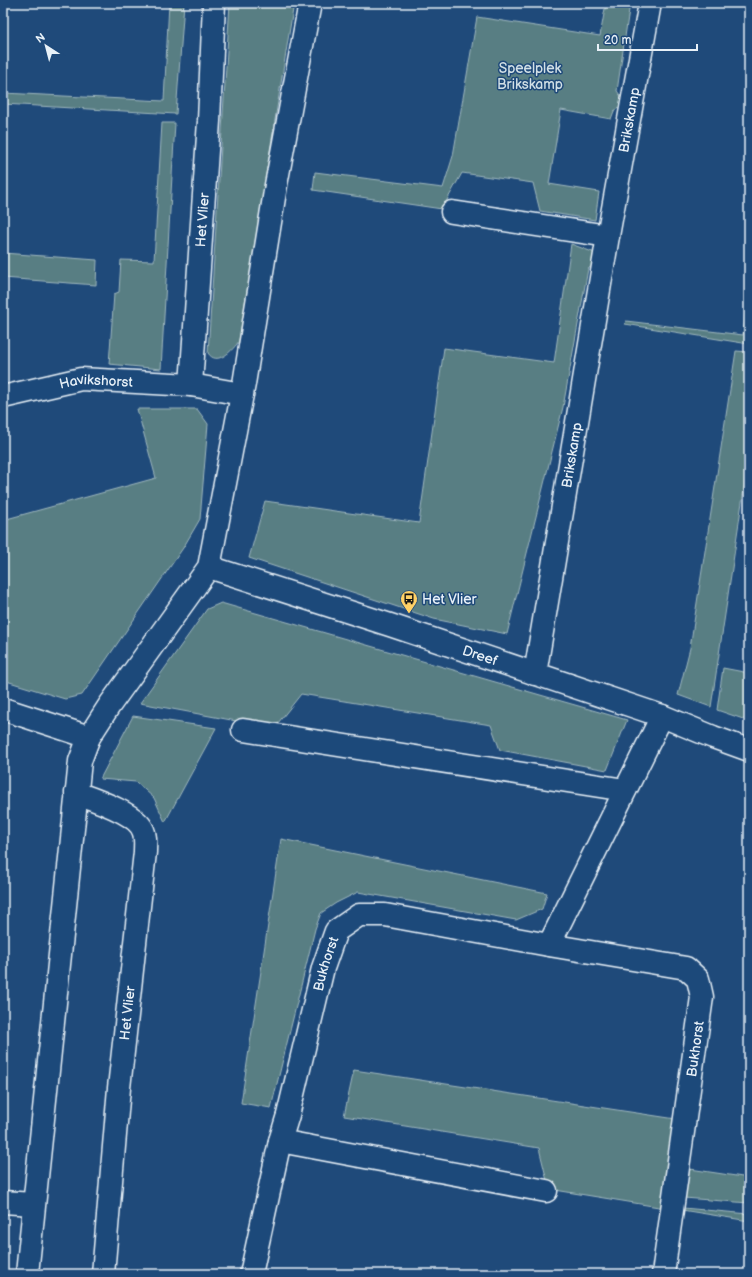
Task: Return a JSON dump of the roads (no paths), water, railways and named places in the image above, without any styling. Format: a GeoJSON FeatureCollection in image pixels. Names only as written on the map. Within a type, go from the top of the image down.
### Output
{"type":"FeatureCollection","features":[{"type":"Feature","properties":{"kind":"street","name":"Het Vlier"},"geometry":{"type":"LineString","coordinates":[[191,386],[209,121],[214,3]]}},
{"type":"Feature","properties":{"kind":"street"},"geometry":{"type":"LineString","coordinates":[[27,1274],[33,1204],[80,761],[89,736],[209,567],[242,394],[276,184],[310,3]]}},
{"type":"Feature","properties":{"kind":"street","name":"Brikskamp"},"geometry":{"type":"LineString","coordinates":[[535,674],[608,236],[650,3]]}},
{"type":"Feature","properties":{"kind":"street"},"geometry":{"type":"LineString","coordinates":[[452,212],[608,236]]}},
{"type":"Feature","properties":{"kind":"street","name":"Havikshorst"},"geometry":{"type":"LineString","coordinates":[[3,397],[81,379],[191,386]]}},
{"type":"Feature","properties":{"kind":"street"},"geometry":{"type":"LineString","coordinates":[[191,386],[242,394]]}},
{"type":"Feature","properties":{"kind":"street","name":"Dreef"},"geometry":{"type":"LineString","coordinates":[[209,567],[390,625],[662,716],[749,750]]}},
{"type":"Feature","properties":{"kind":"street"},"geometry":{"type":"LineString","coordinates":[[3,709],[89,736]]}},
{"type":"Feature","properties":{"kind":"street"},"geometry":{"type":"LineString","coordinates":[[548,945],[662,716]]}},
{"type":"Feature","properties":{"kind":"street"},"geometry":{"type":"LineString","coordinates":[[243,730],[625,790]]}},
{"type":"Feature","properties":{"kind":"street","name":"Het Vlier"},"geometry":{"type":"LineString","coordinates":[[76,793],[106,804],[133,818],[144,832],[145,852],[119,1088],[104,1274]]}},
{"type":"Feature","properties":{"kind":"street","name":"Bukhorst"},"geometry":{"type":"LineString","coordinates":[[251,1274],[280,1141],[288,1115],[323,968],[336,931],[359,915],[385,915],[548,945],[686,968],[698,979],[702,997],[663,1274]]}},
{"type":"Feature","properties":{"kind":"street"},"geometry":{"type":"LineString","coordinates":[[280,1141],[546,1192]]}},
{"type":"Feature","properties":{"kind":"street"},"geometry":{"type":"LineString","coordinates":[[3,1202],[33,1204]]}},
{"type":"Feature","properties":{"kind":"place","name":"Het Vlier"},"geometry":{"type":"Point","coordinates":[409,614]}},
{"type":"Feature","properties":{"kind":"park label","name":"Speelplek Brikskamp"},"geometry":{"type":"Point","coordinates":[530,76]}}]}
